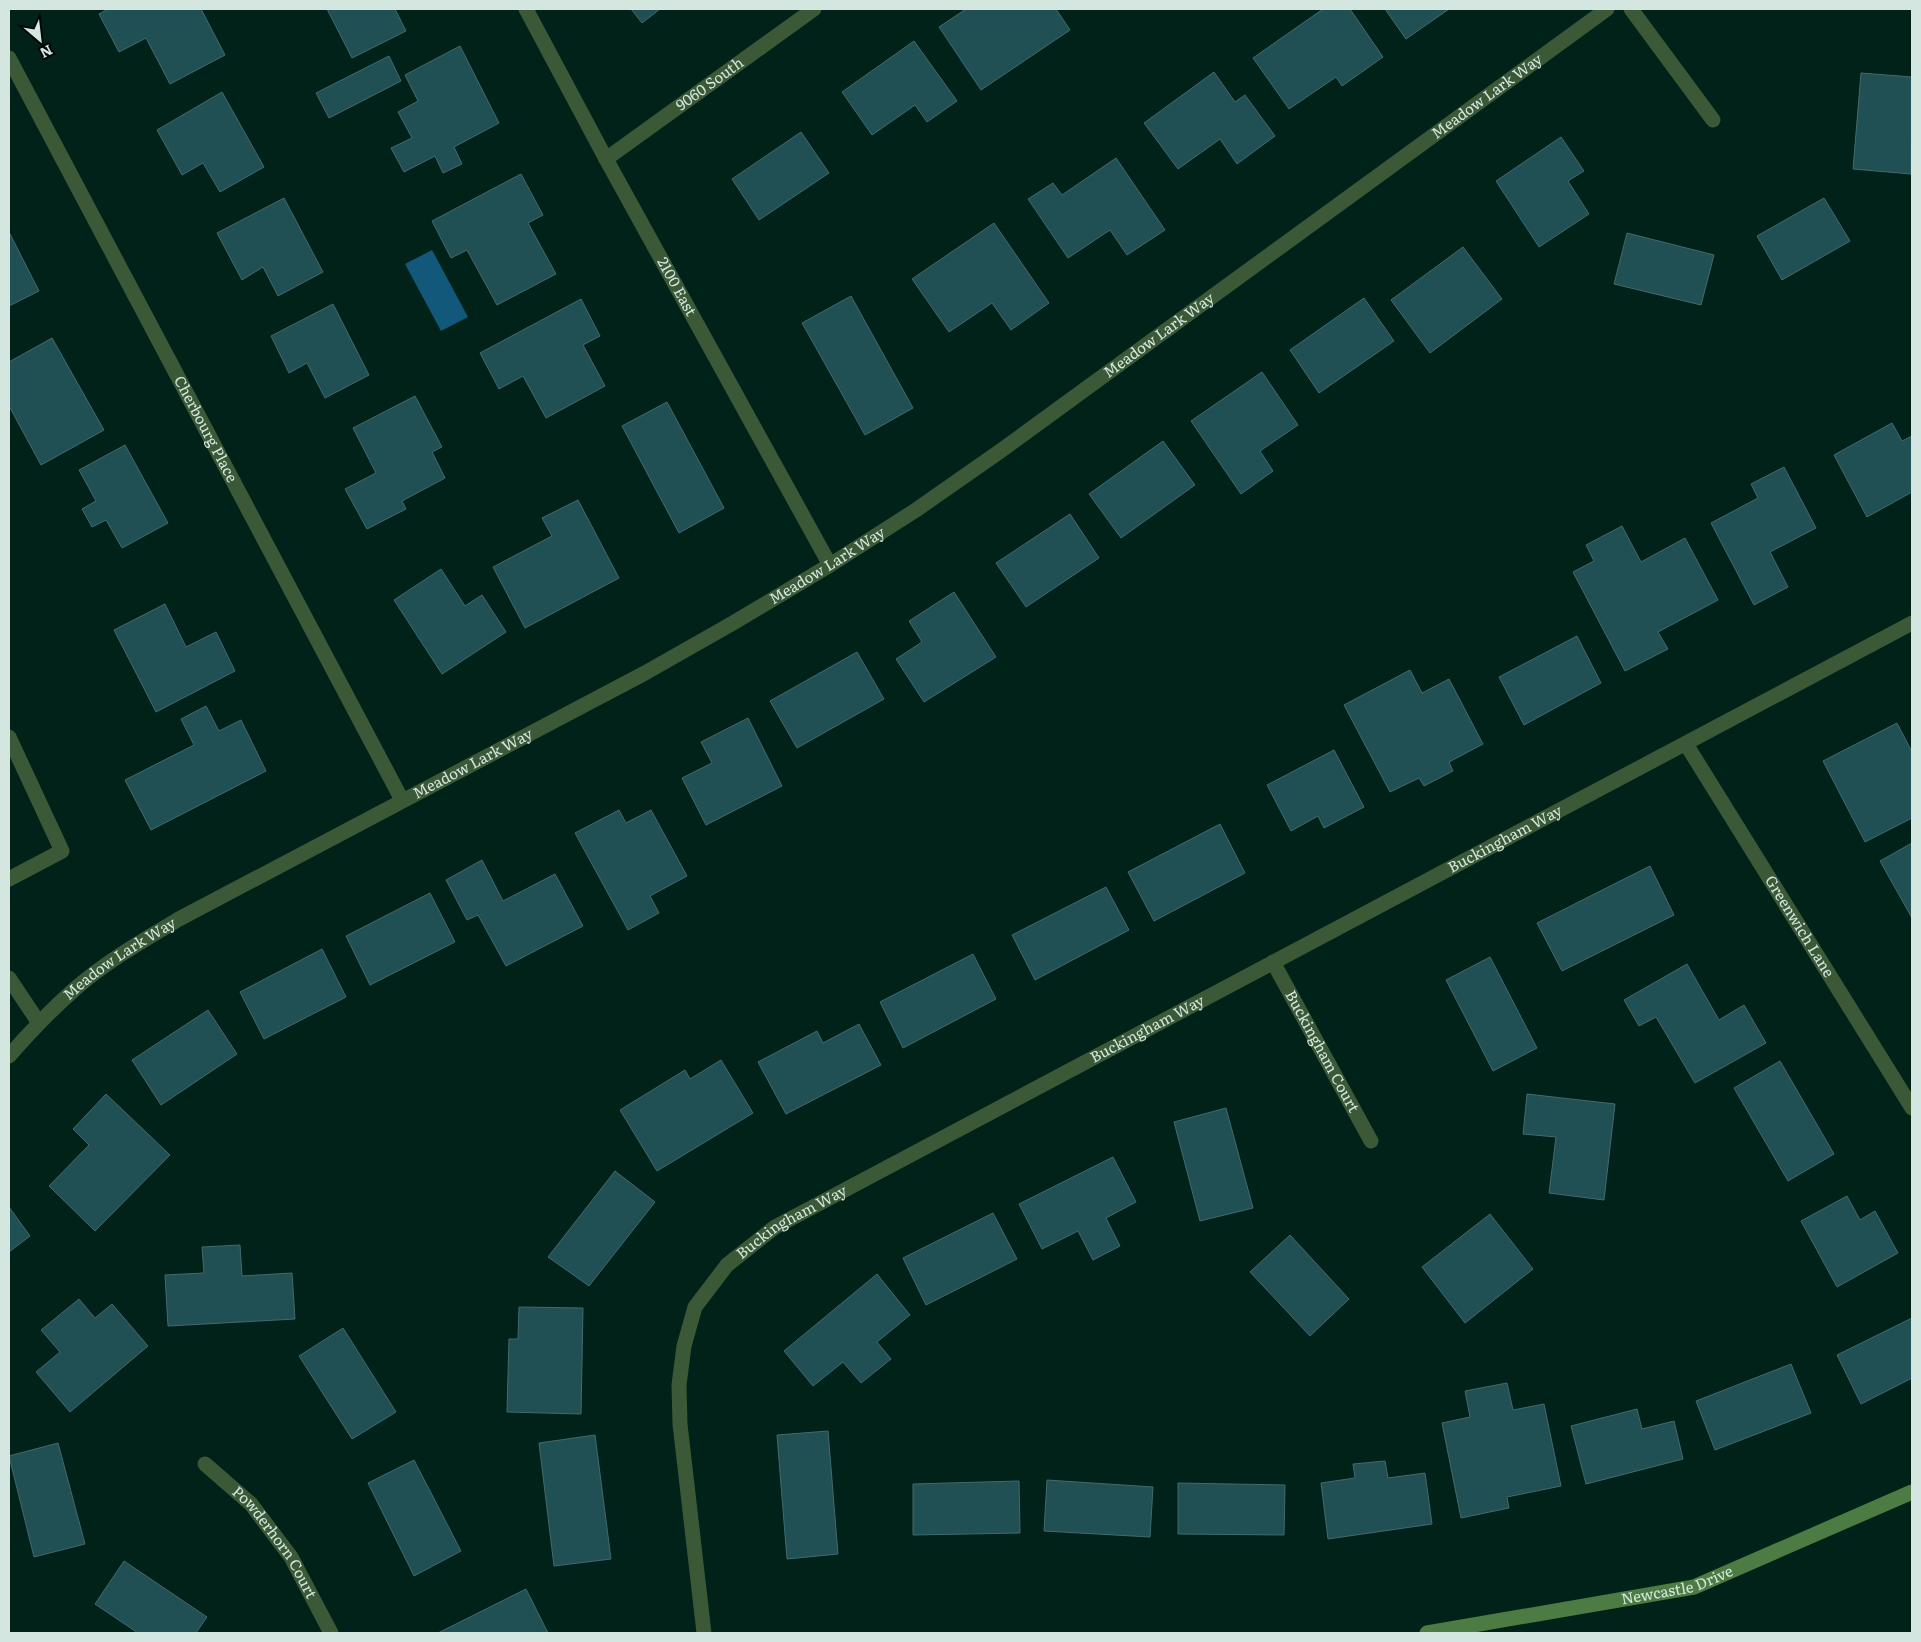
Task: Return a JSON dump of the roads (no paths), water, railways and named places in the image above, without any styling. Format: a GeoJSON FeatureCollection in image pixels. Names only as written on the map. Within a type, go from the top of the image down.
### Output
{"type":"FeatureCollection","features":[{"type":"Feature","properties":{"kind":"street","name":"2100 East"},"geometry":{"type":"LineString","coordinates":[[526,9],[606,159],[830,565]]}},
{"type":"Feature","properties":{"kind":"street","name":"9060 South"},"geometry":{"type":"LineString","coordinates":[[606,159],[814,9]]}},
{"type":"Feature","properties":{"kind":"street","name":"Meadow Lark Way"},"geometry":{"type":"LineString","coordinates":[[9,1056],[39,1023],[78,987],[156,933],[402,800],[645,673],[734,623],[916,510],[999,452],[1606,9]]}},
{"type":"Feature","properties":{"kind":"street"},"geometry":{"type":"LineString","coordinates":[[1631,9],[1713,120]]}},
{"type":"Feature","properties":{"kind":"street","name":"Cherbourg Place"},"geometry":{"type":"LineString","coordinates":[[9,58],[402,800]]}},
{"type":"Feature","properties":{"kind":"street","name":"Buckingham Way"},"geometry":{"type":"LineString","coordinates":[[704,1633],[680,1424],[679,1385],[684,1346],[695,1307],[727,1265],[775,1227],[1912,623]]}},
{"type":"Feature","properties":{"kind":"street"},"geometry":{"type":"LineString","coordinates":[[9,738],[62,851],[9,879]]}},
{"type":"Feature","properties":{"kind":"street","name":"Greenwich Lane"},"geometry":{"type":"LineString","coordinates":[[1686,744],[1912,1108]]}},
{"type":"Feature","properties":{"kind":"street","name":"Buckingham Court"},"geometry":{"type":"LineString","coordinates":[[1273,962],[1371,1141]]}},
{"type":"Feature","properties":{"kind":"street"},"geometry":{"type":"LineString","coordinates":[[9,978],[39,1023]]}},
{"type":"Feature","properties":{"kind":"street","name":"Powderhorn Court"},"geometry":{"type":"LineString","coordinates":[[205,1464],[251,1504],[285,1549],[331,1633]]}},
{"type":"Feature","properties":{"kind":"street","name":"Newcastle Drive"},"geometry":{"type":"LineString","coordinates":[[1427,1633],[1694,1587],[1912,1492]]}},
{"type":"Feature","properties":{"kind":"water"},"geometry":{"type":"Polygon","coordinates":[[[432,250],[468,317],[441,331],[405,264],[432,250]]]}}]}
